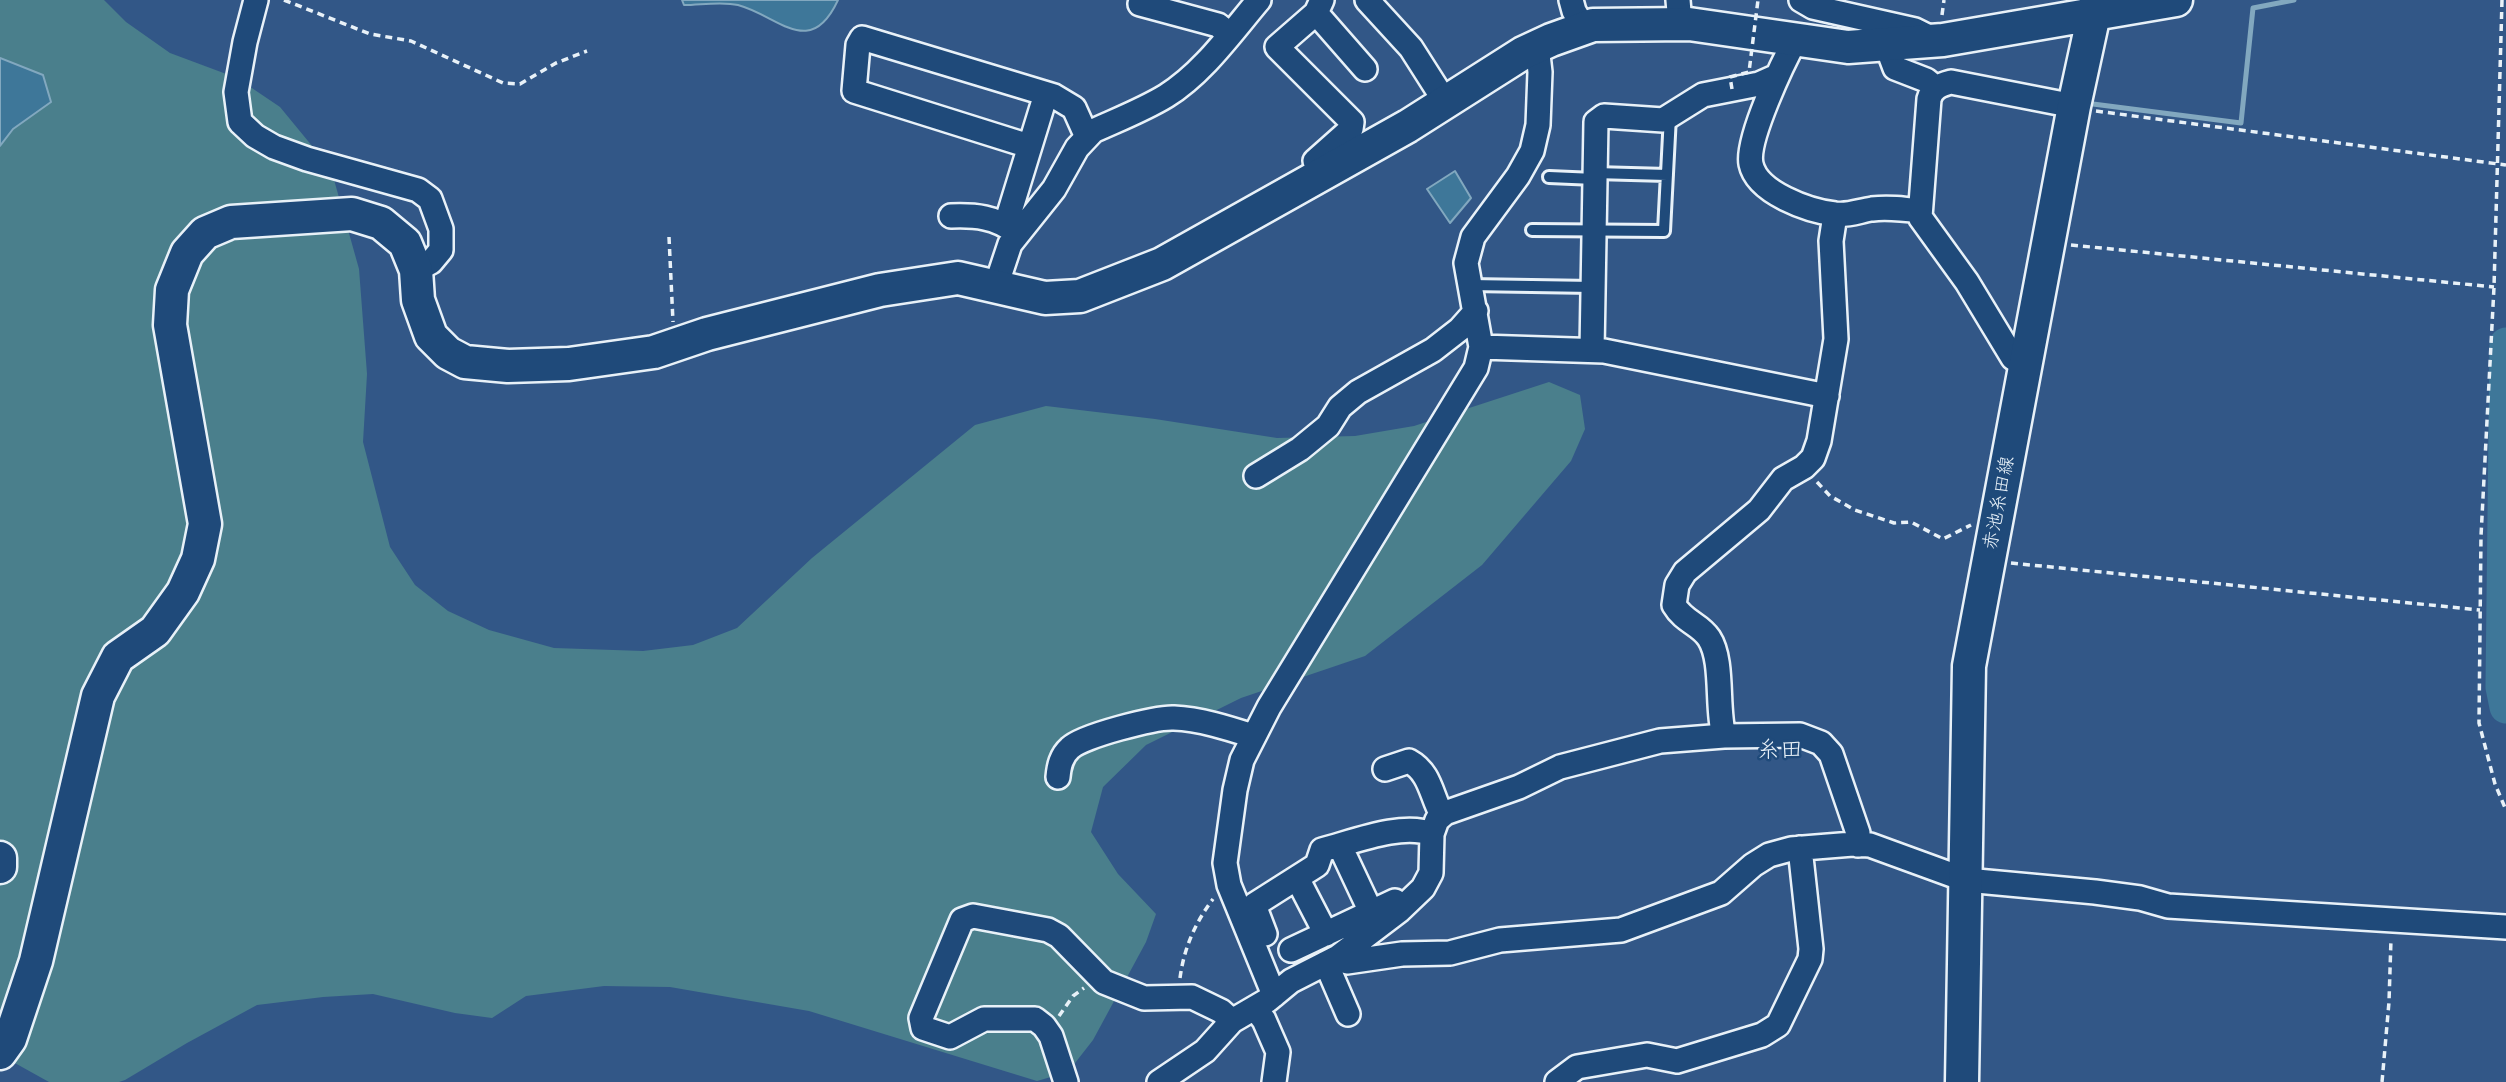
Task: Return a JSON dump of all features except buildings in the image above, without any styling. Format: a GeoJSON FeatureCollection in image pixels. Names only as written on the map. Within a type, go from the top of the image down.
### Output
{"type":"FeatureCollection","features":[{"type":"Feature","properties":{"kind":"street"},"geometry":{"type":"LineString","coordinates":[[256,0],[244,42],[236,92],[240,122],[255,136],[274,147],[418,190],[430,199],[441,229],[440,250],[431,262],[416,270]]}},
{"type":"Feature","properties":{"kind":"street"},"geometry":{"type":"LineString","coordinates":[[1012,229],[1054,189],[1077,148],[1093,131],[1164,97],[1175,89],[1199,68],[1259,0]]}},
{"type":"Feature","properties":{"kind":"street"},"geometry":{"type":"LineString","coordinates":[[1367,0],[1410,48],[1446,103]]}},
{"type":"Feature","properties":{"kind":"street"},"geometry":{"type":"LineString","coordinates":[[1571,0],[1584,28]]}},
{"type":"Feature","properties":{"kind":"street"},"geometry":{"type":"LineString","coordinates":[[1801,0],[1813,7],[1915,30],[1938,41]]}},
{"type":"Feature","properties":{"kind":"street"},"geometry":{"type":"LineString","coordinates":[[0,1053],[10,1039],[36,961],[98,696],[118,657],[155,631],[183,592],[198,559],[205,524],[170,325],[172,290],[187,253],[205,233],[231,222],[352,214],[381,223],[405,243],[416,270],[418,300],[431,336],[447,353],[464,362],[508,366],[569,364],[654,352],[708,334],[880,290],[958,278],[1045,298],[1080,296],[1162,264],[1408,126],[1537,46],[1593,25],[1679,12],[1796,39],[1848,47],[1938,41],[2095,7],[2176,0]]}},
{"type":"Feature","properties":{"kind":"street"},"geometry":{"type":"LineString","coordinates":[[1140,4],[1218,25],[1229,34]]}},
{"type":"Feature","properties":{"kind":"street"},"geometry":{"type":"LineString","coordinates":[[1323,174],[1315,161],[1351,129],[1352,122],[1277,47],[1319,6],[1365,69]]}},
{"type":"Feature","properties":{"kind":"street","name":"赤池糸田線"},"geometry":{"type":"LineString","coordinates":[[1962,1082],[1969,666],[2095,7]]}},
{"type":"Feature","properties":{"kind":"street"},"geometry":{"type":"LineString","coordinates":[[1029,146],[854,91],[858,45],[862,38],[1054,96],[1074,108],[1087,137]]}},
{"type":"Feature","properties":{"kind":"street"},"geometry":{"type":"LineString","coordinates":[[1796,39],[1777,76],[1751,151],[1751,166],[1765,187],[1798,205],[1835,215],[1851,215],[1872,209],[1920,211]]}},
{"type":"Feature","properties":{"kind":"street"},"geometry":{"type":"LineString","coordinates":[[1886,44],[1895,68],[1926,80],[1936,88]]}},
{"type":"Feature","properties":{"kind":"street"},"geometry":{"type":"LineString","coordinates":[[1272,996],[1225,863],[1242,760],[1253,736],[1476,368],[1481,347],[1465,263],[1473,237],[1518,176],[1532,151],[1538,125],[1540,72],[1537,46]]}},
{"type":"Feature","properties":{"kind":"street"},"geometry":{"type":"LineString","coordinates":[[1592,350],[1596,122],[1604,116],[1663,120],[1703,95],[1759,85],[1777,76]]}},
{"type":"Feature","properties":{"kind":"street"},"geometry":{"type":"LineString","coordinates":[[2026,366],[2013,358],[1966,282],[1920,217],[1929,99],[1936,88],[1951,82],[2074,106]]}},
{"type":"Feature","properties":{"kind":"street"},"geometry":{"type":"LineString","coordinates":[[996,286],[1010,244],[1029,146],[1046,94]]}},
{"type":"Feature","properties":{"kind":"street"},"geometry":{"type":"LineString","coordinates":[[951,216],[976,215],[1012,229]]}},
{"type":"Feature","properties":{"kind":"street"},"geometry":{"type":"LineString","coordinates":[[1724,736],[1720,722],[1715,653],[1709,638],[1697,626],[1681,617],[1674,605],[1677,585],[1685,572],[1759,510],[1783,480],[1813,458],[1819,441],[1836,339],[1831,241],[1835,215]]}},
{"type":"Feature","properties":{"kind":"street"},"geometry":{"type":"LineString","coordinates":[[1256,476],[1309,442],[1328,426],[1339,407],[1358,392],[1433,350],[1460,329],[1476,311]]}},
{"type":"Feature","properties":{"kind":"street"},"geometry":{"type":"LineString","coordinates":[[1481,347],[1592,350],[1644,358],[1827,396]]}},
{"type":"Feature","properties":{"kind":"street"},"geometry":{"type":"LineString","coordinates":[[1058,777],[1060,762],[1070,747],[1087,738],[1152,720],[1173,718],[1253,736]]}},
{"type":"Feature","properties":{"kind":"street"},"geometry":{"type":"LineString","coordinates":[[1274,1082],[1278,1052],[1264,1020],[1272,996],[1255,905],[1317,864],[1322,850],[1406,829],[1421,830],[1437,825],[1560,766],[1660,741],[1724,736],[1800,735],[1821,743],[1831,754],[1858,834],[1858,845]]}},
{"type":"Feature","properties":{"kind":"street"},"geometry":{"type":"LineString","coordinates":[[1159,1082],[1197,1057],[1232,1021],[1332,960],[1410,901],[1423,888],[1431,873],[1437,825],[1436,804],[1428,778],[1409,761],[1385,769]]}},
{"type":"Feature","properties":{"kind":"street"},"geometry":{"type":"LineString","coordinates":[[1332,960],[1347,962],[1402,954],[1450,953],[1500,940],[1621,930],[1720,894],[1753,865],[1769,855],[1800,848],[1858,845],[1870,845],[1966,880],[2095,892],[2140,898],[2168,906],[2506,926]]}},
{"type":"Feature","properties":{"kind":"street"},"geometry":{"type":"LineString","coordinates":[[1340,846],[1371,912]]}},
{"type":"Feature","properties":{"kind":"street"},"geometry":{"type":"LineString","coordinates":[[1557,1082],[1577,1067],[1647,1055],[1677,1061],[1762,1035],[1778,1025],[1810,959],[1800,848]]}},
{"type":"Feature","properties":{"kind":"street"},"geometry":{"type":"LineString","coordinates":[[0,858],[0,867]]}},
{"type":"Feature","properties":{"kind":"street"},"geometry":{"type":"LineString","coordinates":[[1297,878],[1326,933]]}},
{"type":"Feature","properties":{"kind":"street"},"geometry":{"type":"LineString","coordinates":[[1291,950],[1404,897],[1410,901]]}},
{"type":"Feature","properties":{"kind":"street"},"geometry":{"type":"LineString","coordinates":[[1066,1082],[1049,1032],[1035,1019],[984,1019],[950,1037],[923,1028],[921,1018],[962,920],[973,916],[1048,930],[1059,936],[1102,980],[1144,998],[1192,997],[1221,1011],[1232,1021]]}},
{"type":"Feature","properties":{"kind":"street"},"geometry":{"type":"LineString","coordinates":[[1332,960],[1348,1014]]}},
{"type":"Feature","properties":{"kind":"lane"},"geometry":{"type":"LineString","coordinates":[[1532,230],[1664,231],[1670,116]]}},
{"type":"Feature","properties":{"kind":"lane"},"geometry":{"type":"LineString","coordinates":[[1549,177],[1667,175]]}},
{"type":"Feature","properties":{"kind":"lane"},"geometry":{"type":"LineString","coordinates":[[1470,285],[1593,287]]}},
{"type":"Feature","properties":{"kind":"path"},"geometry":{"type":"LineString","coordinates":[[284,0],[370,34],[411,41],[503,83],[520,84],[556,63],[587,51]]}},
{"type":"Feature","properties":{"kind":"path"},"geometry":{"type":"LineString","coordinates":[[1732,89],[1730,76],[1749,72],[1758,0]]}},
{"type":"Feature","properties":{"kind":"path"},"geometry":{"type":"LineString","coordinates":[[2502,0],[2502,164],[2481,536],[2479,723],[2495,784],[2506,810]]}},
{"type":"Feature","properties":{"kind":"path"},"geometry":{"type":"LineString","coordinates":[[2074,106],[2092,111],[2502,164]]}},
{"type":"Feature","properties":{"kind":"path"},"geometry":{"type":"LineString","coordinates":[[669,237],[673,323],[677,345]]}},
{"type":"Feature","properties":{"kind":"path"},"geometry":{"type":"LineString","coordinates":[[2048,243],[2494,287]]}},
{"type":"Feature","properties":{"kind":"path"},"geometry":{"type":"LineString","coordinates":[[1804,467],[1830,496],[1855,510],[1894,523],[1911,522],[1943,539],[1970,525],[1994,528]]}},
{"type":"Feature","properties":{"kind":"path"},"geometry":{"type":"LineString","coordinates":[[1988,560],[2480,610]]}},
{"type":"Feature","properties":{"kind":"path"},"geometry":{"type":"LineString","coordinates":[[1182,997],[1180,979],[1183,956],[1199,919],[1228,877]]}},
{"type":"Feature","properties":{"kind":"path"},"geometry":{"type":"LineString","coordinates":[[2382,1082],[2392,919]]}},
{"type":"Feature","properties":{"kind":"path"},"geometry":{"type":"LineString","coordinates":[[1049,1032],[1079,990],[1102,980]]}},
{"type":"Feature","properties":{"kind":"green space"},"geometry":{"type":"Polygon","coordinates":[[[0,0],[104,0],[126,22],[170,53],[237,78],[280,107],[331,169],[359,269],[367,374],[363,442],[390,547],[415,585],[448,611],[489,630],[554,648],[643,651],[693,645],[737,628],[812,558],[975,425],[1046,406],[1277,438],[1355,436],[1414,426],[1549,382],[1580,395],[1585,429],[1571,461],[1482,565],[1365,656],[1241,698],[1146,745],[1103,787],[1091,832],[1118,874],[1156,914],[1146,942],[1093,1040],[1068,1072],[1037,1081],[809,1011],[670,987],[604,986],[526,996],[492,1018],[455,1013],[373,994],[257,1005],[125,1080],[49,1082],[13,1062],[0,1029],[0,0]]]}},
{"type":"Feature","properties":{"kind":"water"},"geometry":{"type":"Polygon","coordinates":[[[682,0],[838,0],[827,18],[816,28],[805,31],[780,24],[738,5],[684,5],[682,0]]]}},
{"type":"Feature","properties":{"kind":"water"},"geometry":{"type":"Polygon","coordinates":[[[0,58],[43,75],[51,102],[13,129],[0,146],[0,58]]]}},
{"type":"Feature","properties":{"kind":"water"},"geometry":{"type":"Polygon","coordinates":[[[1455,171],[1471,198],[1450,223],[1427,189],[1455,171]]]}},
{"type":"Feature","properties":{"kind":"waterway"},"geometry":{"type":"LineString","coordinates":[[2093,104],[2241,123],[2253,8],[2294,0]]}},
{"type":"Feature","properties":{"kind":"waterway"},"geometry":{"type":"LineString","coordinates":[[2506,344],[2502,687],[2506,707]]}},
{"type":"Feature","properties":{"kind":"district","name":"糸田"},"geometry":{"type":"Point","coordinates":[1780,750]}}]}
